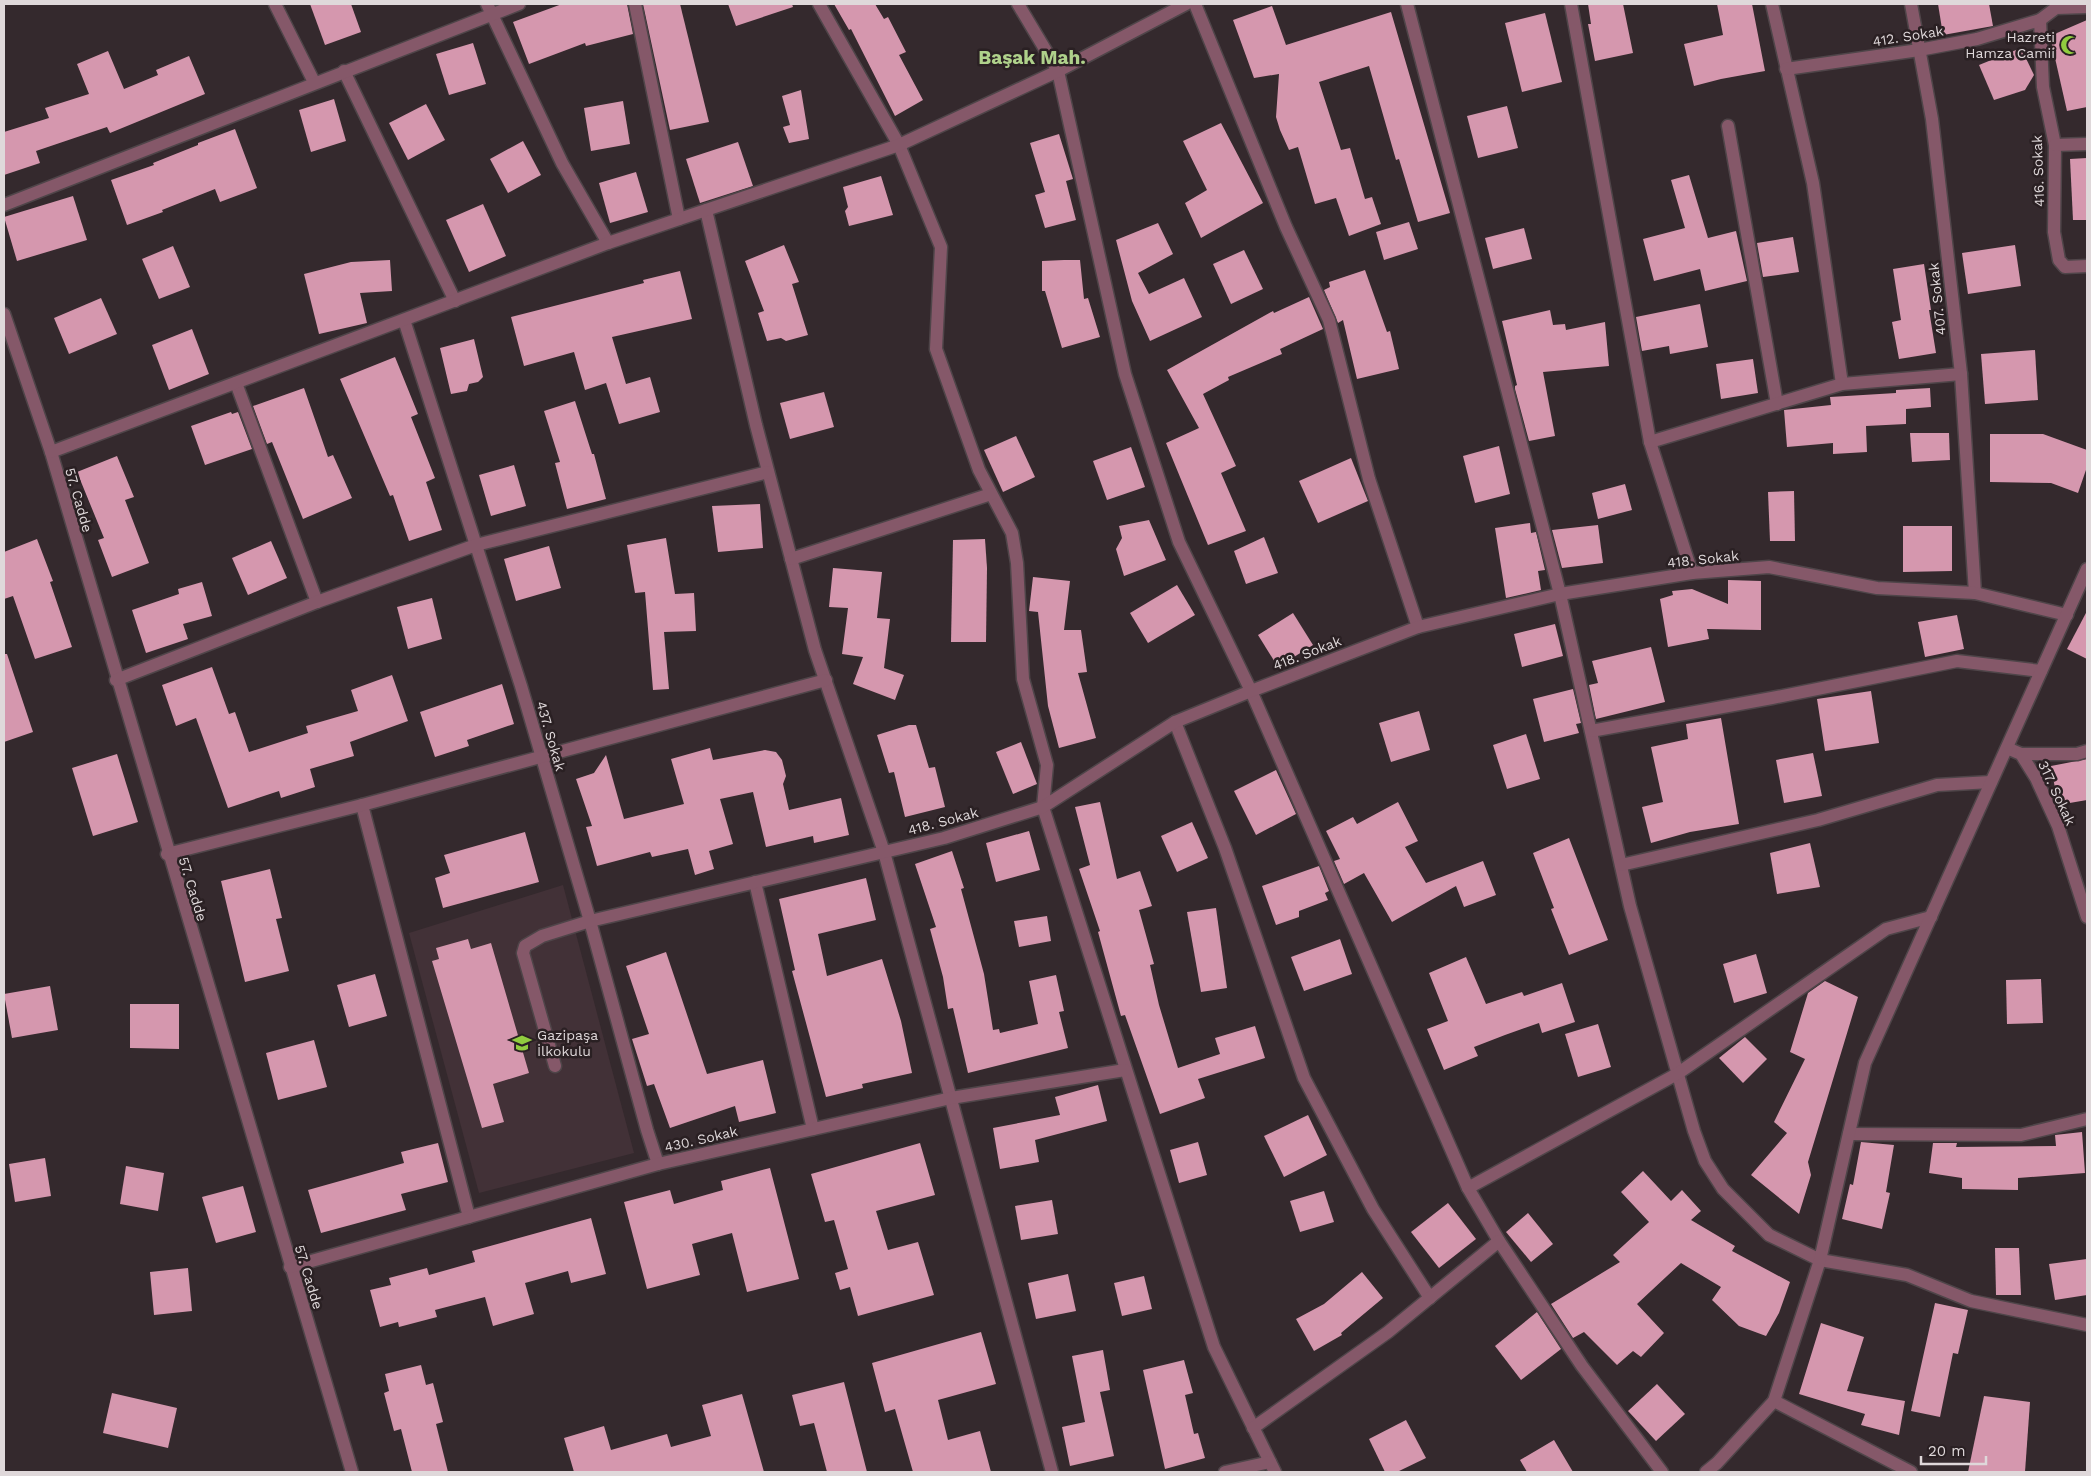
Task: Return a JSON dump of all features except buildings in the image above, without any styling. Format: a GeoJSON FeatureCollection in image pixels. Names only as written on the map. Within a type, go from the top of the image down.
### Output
{"type":"FeatureCollection","features":[{"type":"Feature","properties":{"kind":"street"},"geometry":{"type":"LineString","coordinates":[[275,4],[314,82]]}},
{"type":"Feature","properties":{"kind":"street"},"geometry":{"type":"LineString","coordinates":[[4,205],[344,71],[489,9],[519,4]]}},
{"type":"Feature","properties":{"kind":"street"},"geometry":{"type":"LineString","coordinates":[[635,4],[679,219]]}},
{"type":"Feature","properties":{"kind":"street"},"geometry":{"type":"LineString","coordinates":[[819,4],[899,145],[941,247],[936,349],[979,470],[1012,533],[1016,556],[1023,679],[1047,765],[1043,807],[1214,1347],[1273,1467],[1225,1472]]}},
{"type":"Feature","properties":{"kind":"street"},"geometry":{"type":"LineString","coordinates":[[1018,4],[1058,71],[1125,374],[1179,542],[1251,691],[1468,1188],[1499,1241],[1582,1366],[1662,1472]]}},
{"type":"Feature","properties":{"kind":"street"},"geometry":{"type":"LineString","coordinates":[[50,452],[608,243],[899,145],[1058,71],[1186,4]]}},
{"type":"Feature","properties":{"kind":"street"},"geometry":{"type":"LineString","coordinates":[[1195,4],[1286,227],[1329,320],[1368,479],[1418,627]]}},
{"type":"Feature","properties":{"kind":"street"},"geometry":{"type":"LineString","coordinates":[[1407,4],[1560,594],[1630,906],[1677,1074],[1705,1161],[1723,1189],[1770,1235],[1820,1260],[1907,1275],[1972,1301],[2087,1325]]}},
{"type":"Feature","properties":{"kind":"street"},"geometry":{"type":"LineString","coordinates":[[1571,4],[1650,442],[1692,574]]}},
{"type":"Feature","properties":{"kind":"street"},"geometry":{"type":"LineString","coordinates":[[1772,4],[1813,183],[1842,384]]}},
{"type":"Feature","properties":{"kind":"street","name":"407. Sokak"},"geometry":{"type":"LineString","coordinates":[[1911,4],[1932,119],[1961,374],[1975,593]]}},
{"type":"Feature","properties":{"kind":"street","name":"412. Sokak"},"geometry":{"type":"LineString","coordinates":[[1786,69],[1919,50],[1977,39],[2040,20],[2056,8],[2087,7]]}},
{"type":"Feature","properties":{"kind":"street"},"geometry":{"type":"LineString","coordinates":[[489,9],[562,164],[608,243]]}},
{"type":"Feature","properties":{"kind":"street","name":"416. Sokak"},"geometry":{"type":"LineString","coordinates":[[2040,20],[2043,87],[2055,145],[2054,232],[2059,260],[2065,268],[2087,266]]}},
{"type":"Feature","properties":{"kind":"street"},"geometry":{"type":"LineString","coordinates":[[344,71],[455,301]]}},
{"type":"Feature","properties":{"kind":"street"},"geometry":{"type":"LineString","coordinates":[[1728,126],[1777,404]]}},
{"type":"Feature","properties":{"kind":"street"},"geometry":{"type":"LineString","coordinates":[[2055,145],[2087,144]]}},
{"type":"Feature","properties":{"kind":"street"},"geometry":{"type":"LineString","coordinates":[[706,210],[768,472],[791,559],[816,650],[884,852],[1052,1472]]}},
{"type":"Feature","properties":{"kind":"street","name":"57. Cadde"},"geometry":{"type":"LineString","coordinates":[[4,314],[50,452],[167,854],[352,1472]]}},
{"type":"Feature","properties":{"kind":"street","name":"437. Sokak"},"geometry":{"type":"LineString","coordinates":[[404,320],[541,756],[590,921],[658,1164]]}},
{"type":"Feature","properties":{"kind":"street"},"geometry":{"type":"LineString","coordinates":[[1650,442],[1842,384],[1961,374]]}},
{"type":"Feature","properties":{"kind":"street"},"geometry":{"type":"LineString","coordinates":[[236,383],[317,602]]}},
{"type":"Feature","properties":{"kind":"street"},"geometry":{"type":"LineString","coordinates":[[116,680],[317,602],[476,545],[768,472]]}},
{"type":"Feature","properties":{"kind":"street"},"geometry":{"type":"LineString","coordinates":[[791,559],[991,494]]}},
{"type":"Feature","properties":{"kind":"street","name":"418. Sokak"},"geometry":{"type":"LineString","coordinates":[[555,1066],[523,953],[525,946],[542,936],[590,921],[944,838],[1043,807],[1175,722],[1418,627],[1560,594],[1692,574],[1769,567],[1877,588],[1975,593],[2067,615]]}},
{"type":"Feature","properties":{"kind":"street"},"geometry":{"type":"LineString","coordinates":[[1706,1472],[1721,1468],[1774,1401],[1820,1260],[1865,1063],[2087,569]]}},
{"type":"Feature","properties":{"kind":"street"},"geometry":{"type":"LineString","coordinates":[[1592,730],[1772,698],[1957,661],[2041,671]]}},
{"type":"Feature","properties":{"kind":"street"},"geometry":{"type":"LineString","coordinates":[[167,854],[362,805],[826,680]]}},
{"type":"Feature","properties":{"kind":"street"},"geometry":{"type":"LineString","coordinates":[[1175,722],[1225,848],[1304,1078],[1373,1209],[1430,1298]]}},
{"type":"Feature","properties":{"kind":"street","name":"317. Sokak"},"geometry":{"type":"LineString","coordinates":[[2006,748],[2021,754],[2036,778],[2058,826],[2085,904],[2087,917]]}},
{"type":"Feature","properties":{"kind":"street"},"geometry":{"type":"LineString","coordinates":[[2021,754],[2077,754],[2087,751]]}},
{"type":"Feature","properties":{"kind":"street"},"geometry":{"type":"LineString","coordinates":[[1621,865],[1818,820],[1937,785],[1991,782]]}},
{"type":"Feature","properties":{"kind":"street"},"geometry":{"type":"LineString","coordinates":[[362,805],[470,1217]]}},
{"type":"Feature","properties":{"kind":"street"},"geometry":{"type":"LineString","coordinates":[[755,882],[813,1129]]}},
{"type":"Feature","properties":{"kind":"street"},"geometry":{"type":"LineString","coordinates":[[1468,1188],[1677,1074],[1886,929],[1931,917]]}},
{"type":"Feature","properties":{"kind":"street","name":"430. Sokak"},"geometry":{"type":"LineString","coordinates":[[290,1267],[658,1164],[951,1098],[1125,1070]]}},
{"type":"Feature","properties":{"kind":"street"},"geometry":{"type":"LineString","coordinates":[[1849,1134],[2020,1136],[2087,1119]]}},
{"type":"Feature","properties":{"kind":"street"},"geometry":{"type":"LineString","coordinates":[[1254,1428],[1388,1332],[1499,1241]]}},
{"type":"Feature","properties":{"kind":"street"},"geometry":{"type":"LineString","coordinates":[[1774,1401],[1911,1472]]}},
{"type":"Feature","properties":{"kind":"shaded area","name":"Gazipaşa İlkokulu"},"geometry":{"type":"Polygon","coordinates":[[[563,885],[634,1153],[479,1193],[409,933],[563,885]]]}},
{"type":"Feature","properties":{"kind":"place","name":"Hazreti Hamza Camii"},"geometry":{"type":"Point","coordinates":[2070,45]}},
{"type":"Feature","properties":{"kind":"place","name":"Gazipaşa İlkokulu"},"geometry":{"type":"Point","coordinates":[522,1043]}},
{"type":"Feature","properties":{"kind":"district","name":"Başak Mah."},"geometry":{"type":"Point","coordinates":[1032,57]}}]}
